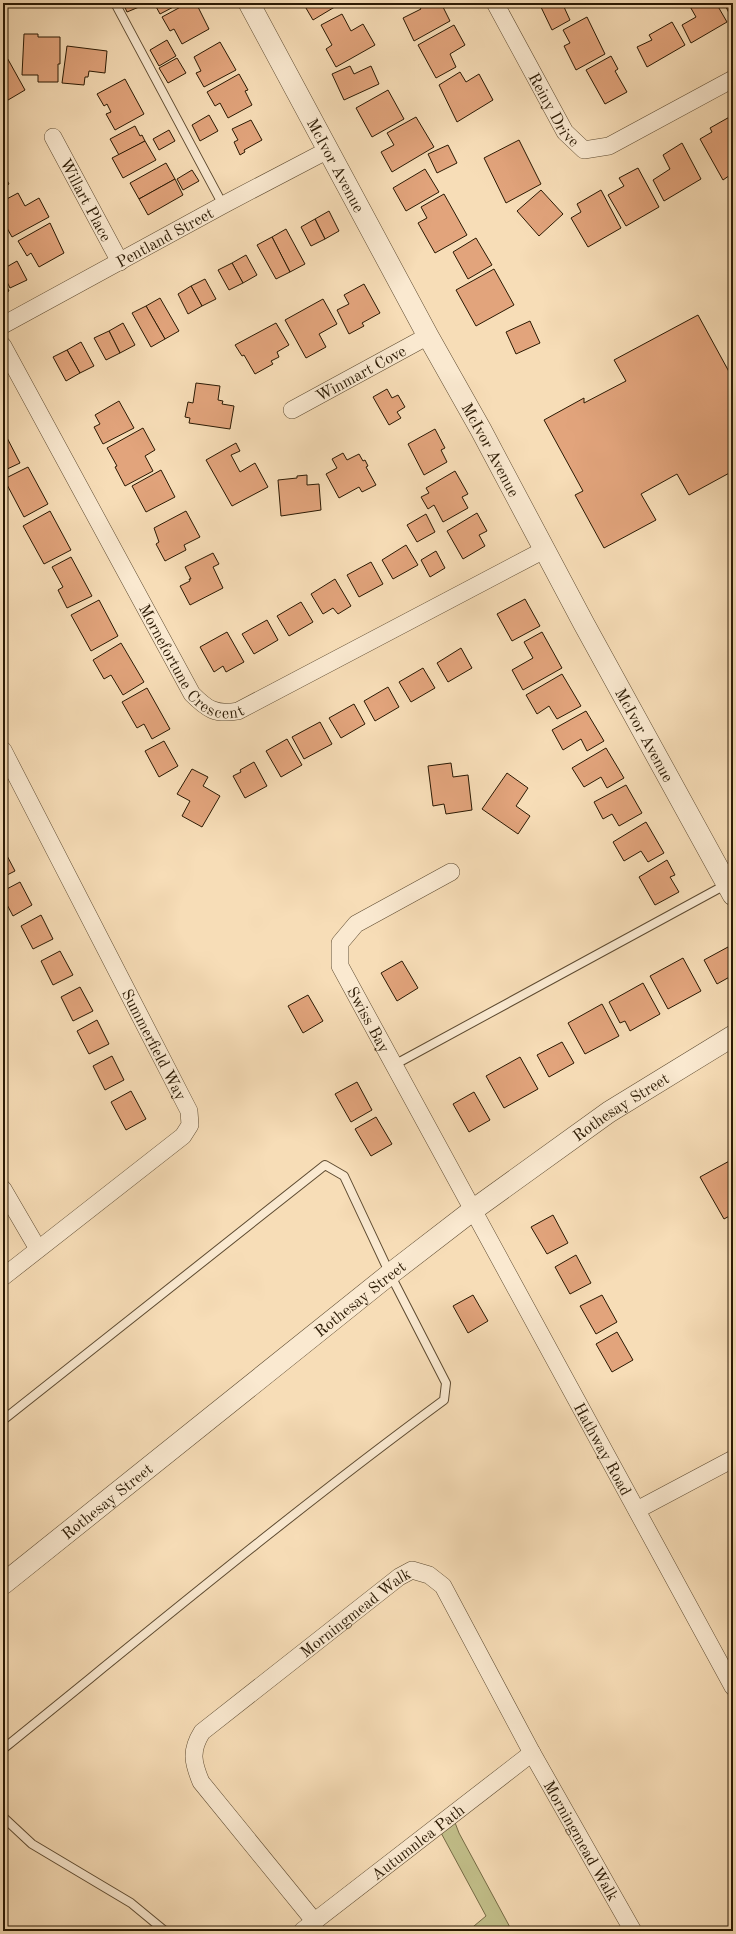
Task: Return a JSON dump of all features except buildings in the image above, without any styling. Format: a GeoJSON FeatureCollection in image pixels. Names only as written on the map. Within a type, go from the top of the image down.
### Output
{"type":"FeatureCollection","features":[{"type":"Feature","properties":{"kind":"street","name":"McIvor Avenue"},"geometry":{"type":"LineString","coordinates":[[249,3],[428,336],[481,430],[544,550],[730,890]]}},
{"type":"Feature","properties":{"kind":"street","name":"Reiny Drive"},"geometry":{"type":"LineString","coordinates":[[495,3],[565,132],[584,150],[609,146],[733,79]]}},
{"type":"Feature","properties":{"kind":"street","name":"Willart Place"},"geometry":{"type":"LineString","coordinates":[[53,137],[120,262]]}},
{"type":"Feature","properties":{"kind":"street","name":"Pentland Street"},"geometry":{"type":"LineString","coordinates":[[3,325],[328,150]]}},
{"type":"Feature","properties":{"kind":"street","name":"Winmart Cove"},"geometry":{"type":"LineString","coordinates":[[292,410],[428,336]]}},
{"type":"Feature","properties":{"kind":"street","name":"Mornefortune Crescent"},"geometry":{"type":"LineString","coordinates":[[3,346],[192,694],[206,709],[226,713],[238,711],[544,550]]}},
{"type":"Feature","properties":{"kind":"street","name":"Summerfield Way"},"geometry":{"type":"LineString","coordinates":[[3,750],[189,1111],[190,1125],[183,1136],[3,1277]]}},
{"type":"Feature","properties":{"kind":"street","name":"Swiss Bay"},"geometry":{"type":"LineString","coordinates":[[451,872],[356,924],[340,943],[340,966],[473,1210]]}},
{"type":"Feature","properties":{"kind":"street","name":"Rothesay Street"},"geometry":{"type":"LineString","coordinates":[[3,1584],[390,1274],[473,1210],[609,1112],[733,1036]]}},
{"type":"Feature","properties":{"kind":"street"},"geometry":{"type":"LineString","coordinates":[[3,1189],[38,1249]]}},
{"type":"Feature","properties":{"kind":"street","name":"Hathway Road"},"geometry":{"type":"LineString","coordinates":[[473,1210],[733,1687]]}},
{"type":"Feature","properties":{"kind":"street"},"geometry":{"type":"LineString","coordinates":[[637,1510],[733,1458]]}},
{"type":"Feature","properties":{"kind":"street","name":"Morningmead Walk"},"geometry":{"type":"LineString","coordinates":[[308,1926],[201,1782],[193,1754],[196,1741],[202,1732],[399,1577],[412,1570],[429,1575],[443,1586],[532,1753],[633,1931]]}},
{"type":"Feature","properties":{"kind":"street","name":"Autumnlea Path"},"geometry":{"type":"LineString","coordinates":[[308,1926],[532,1753]]}},
{"type":"Feature","properties":{"kind":"lane"},"geometry":{"type":"LineString","coordinates":[[115,3],[224,205]]}},
{"type":"Feature","properties":{"kind":"lane"},"geometry":{"type":"LineString","coordinates":[[394,1065],[730,890]]}},
{"type":"Feature","properties":{"kind":"lane"},"geometry":{"type":"LineString","coordinates":[[3,1420],[325,1165],[344,1176],[390,1274],[446,1383],[444,1400],[362,1461],[210,1581],[3,1749]]}},
{"type":"Feature","properties":{"kind":"lane"},"geometry":{"type":"LineString","coordinates":[[3,1817],[32,1844],[132,1903],[165,1931]]}},
{"type":"Feature","properties":{"kind":"shaded area"},"geometry":{"type":"Polygon","coordinates":[[[454,1820],[459,1833],[512,1931],[468,1931],[486,1916],[440,1831],[454,1820]]]}}]}
